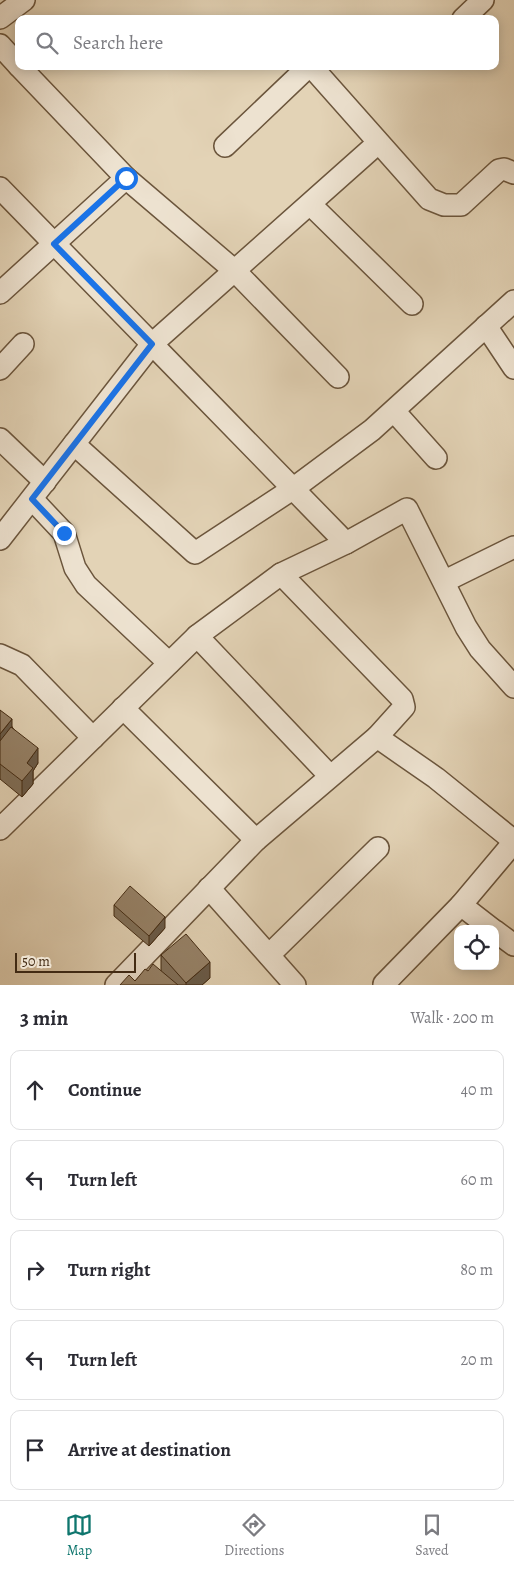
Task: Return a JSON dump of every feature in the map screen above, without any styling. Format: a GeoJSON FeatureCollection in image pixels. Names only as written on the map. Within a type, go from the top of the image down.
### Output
{"type":"FeatureCollection","features":[{"type":"Feature","properties":{"kind":"street"},"geometry":{"type":"LineString","coordinates":[[0,18],[24,0]]}},
{"type":"Feature","properties":{"kind":"street"},"geometry":{"type":"LineString","coordinates":[[467,15],[483,0]]}},
{"type":"Feature","properties":{"kind":"street"},"geometry":{"type":"LineString","coordinates":[[0,46],[15,62]]}},
{"type":"Feature","properties":{"kind":"street"},"geometry":{"type":"LineString","coordinates":[[23,70],[126,178],[235,271],[338,377]]}},
{"type":"Feature","properties":{"kind":"street"},"geometry":{"type":"LineString","coordinates":[[224,146],[306,70]]}},
{"type":"Feature","properties":{"kind":"street"},"geometry":{"type":"LineString","coordinates":[[314,70],[429,199],[444,205],[461,205],[499,170],[504,168],[514,174]]}},
{"type":"Feature","properties":{"kind":"street"},"geometry":{"type":"LineString","coordinates":[[0,539],[152,344],[311,205],[378,143]]}},
{"type":"Feature","properties":{"kind":"street"},"geometry":{"type":"LineString","coordinates":[[0,293],[126,178]]}},
{"type":"Feature","properties":{"kind":"street"},"geometry":{"type":"LineString","coordinates":[[0,188],[346,543]]}},
{"type":"Feature","properties":{"kind":"street"},"geometry":{"type":"LineString","coordinates":[[311,205],[412,304]]}},
{"type":"Feature","properties":{"kind":"street"},"geometry":{"type":"LineString","coordinates":[[74,444],[195,553],[294,488],[372,430],[514,301]]}},
{"type":"Feature","properties":{"kind":"street"},"geometry":{"type":"LineString","coordinates":[[486,326],[514,368]]}},
{"type":"Feature","properties":{"kind":"street"},"geometry":{"type":"LineString","coordinates":[[0,369],[22,344]]}},
{"type":"Feature","properties":{"kind":"street"},"geometry":{"type":"LineString","coordinates":[[394,411],[436,458]]}},
{"type":"Feature","properties":{"kind":"street"},"geometry":{"type":"LineString","coordinates":[[0,439],[45,482]]}},
{"type":"Feature","properties":{"kind":"street"},"geometry":{"type":"LineString","coordinates":[[32,499],[64,533],[75,568],[86,585],[169,662]]}},
{"type":"Feature","properties":{"kind":"street"},"geometry":{"type":"LineString","coordinates":[[1,828],[197,636],[282,574],[346,543],[407,509],[445,581],[466,627],[480,649],[514,686]]}},
{"type":"Feature","properties":{"kind":"street"},"geometry":{"type":"LineString","coordinates":[[445,581],[514,546]]}},
{"type":"Feature","properties":{"kind":"street"},"geometry":{"type":"LineString","coordinates":[[116,985],[256,840],[377,737],[404,708],[402,699],[282,574]]}},
{"type":"Feature","properties":{"kind":"street"},"geometry":{"type":"LineString","coordinates":[[197,636],[330,776]]}},
{"type":"Feature","properties":{"kind":"street"},"geometry":{"type":"LineString","coordinates":[[0,655],[22,665],[93,738]]}},
{"type":"Feature","properties":{"kind":"street"},"geometry":{"type":"LineString","coordinates":[[123,708],[256,840]]}},
{"type":"Feature","properties":{"kind":"street"},"geometry":{"type":"LineString","coordinates":[[377,737],[436,778],[514,841],[461,905],[384,985]]}},
{"type":"Feature","properties":{"kind":"street"},"geometry":{"type":"LineString","coordinates":[[269,955],[378,848]]}},
{"type":"Feature","properties":{"kind":"street"},"geometry":{"type":"LineString","coordinates":[[209,888],[295,985]]}},
{"type":"Feature","properties":{"kind":"street"},"geometry":{"type":"LineString","coordinates":[[461,905],[487,925]]}},
{"type":"Feature","properties":{"kind":"street"},"geometry":{"type":"LineString","coordinates":[[499,934],[514,945]]}},
{"type":"Feature","properties":{"kind":"building"},"geometry":{"type":"Polygon","coordinates":[[[0,710],[12,719],[0,734],[0,710]]]}},
{"type":"Feature","properties":{"kind":"building"},"geometry":{"type":"Polygon","coordinates":[[[11,727],[38,748],[27,763],[33,768],[22,781],[0,764],[0,741],[11,727]]]}},
{"type":"Feature","properties":{"kind":"building"},"geometry":{"type":"Polygon","coordinates":[[[130,886],[165,917],[149,936],[114,905],[130,886]]]}},
{"type":"Feature","properties":{"kind":"building"},"geometry":{"type":"Polygon","coordinates":[[[186,934],[210,962],[186,983],[161,955],[186,934]]]}},
{"type":"Feature","properties":{"kind":"building"},"geometry":{"type":"Polygon","coordinates":[[[153,964],[178,985],[120,985],[129,975],[135,981],[145,969],[148,971],[153,964]]]}},
{"type":"Feature","properties":{"kind":"route"},"geometry":{"type":"LineString","coordinates":[[64,533],[32,499],[152,344],[54,244],[126,178]]}}]}
